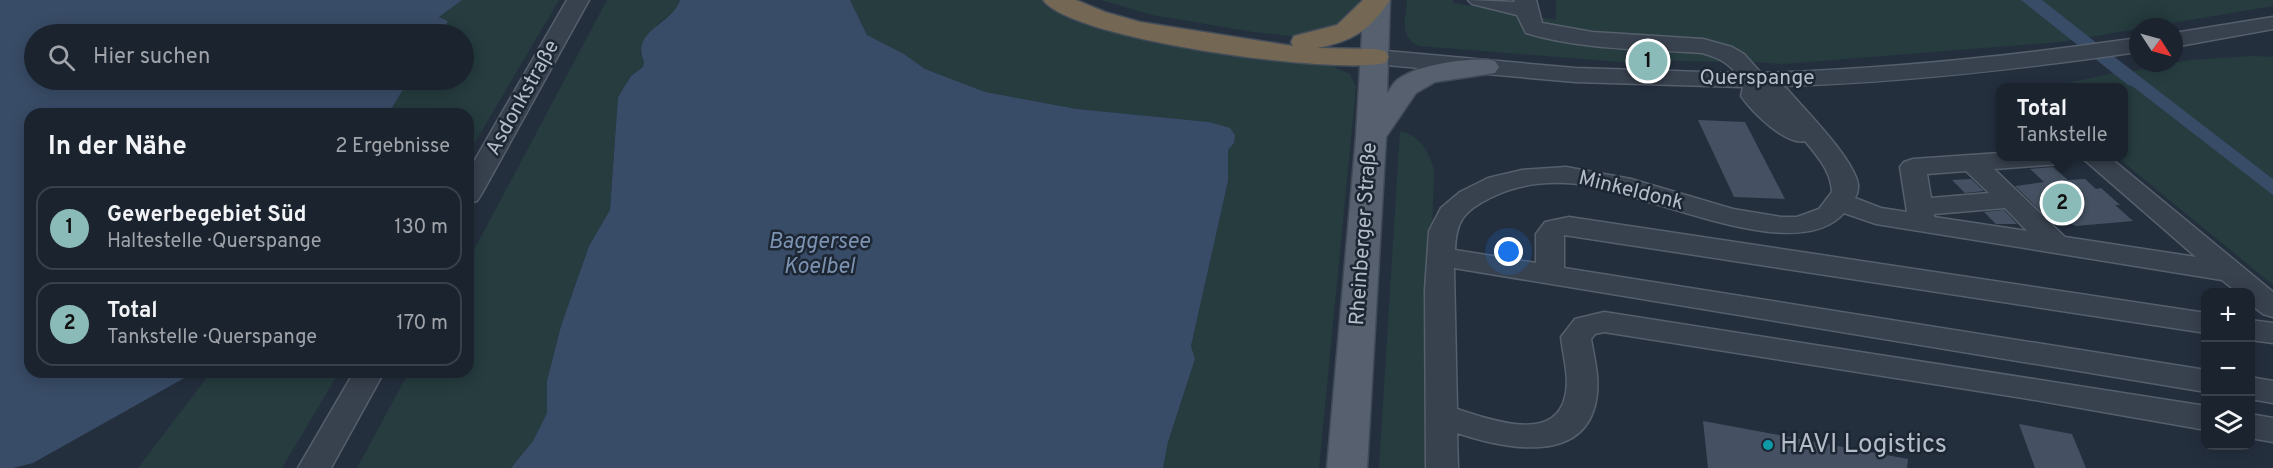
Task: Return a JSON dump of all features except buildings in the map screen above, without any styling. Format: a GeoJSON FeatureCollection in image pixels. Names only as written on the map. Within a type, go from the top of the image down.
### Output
{"type":"FeatureCollection","features":[{"type":"Feature","properties":{"kind":"highway"},"geometry":{"type":"LineString","coordinates":[[1056,0],[1085,14],[1122,26],[1202,41],[1310,57],[1342,59],[1375,57]]}},
{"type":"Feature","properties":{"kind":"highway"},"geometry":{"type":"LineString","coordinates":[[1081,0],[1132,16],[1343,48],[1375,57]]}},
{"type":"Feature","properties":{"kind":"highway"},"geometry":{"type":"LineString","coordinates":[[1304,42],[1325,39],[1345,32],[1358,24],[1377,0]]}},
{"type":"Feature","properties":{"kind":"main road","name":"Rheinberger Straße"},"geometry":{"type":"LineString","coordinates":[[1347,468],[1371,137],[1377,0]]}},
{"type":"Feature","properties":{"kind":"main road"},"geometry":{"type":"LineString","coordinates":[[1371,137],[1406,87],[1428,75],[1485,67]]}},
{"type":"Feature","properties":{"kind":"street","name":"Asdonkstraße"},"geometry":{"type":"LineString","coordinates":[[474,184],[578,0]]}},
{"type":"Feature","properties":{"kind":"street"},"geometry":{"type":"LineString","coordinates":[[1479,0],[1525,5],[1534,27],[1550,33],[1592,39],[1703,46],[1724,52],[1736,59],[1755,80],[1779,94],[1832,158],[1844,180],[1845,192],[1840,202],[1876,216],[1920,215],[2011,199]]}},
{"type":"Feature","properties":{"kind":"street"},"geometry":{"type":"LineString","coordinates":[[2183,39],[2273,23]]}},
{"type":"Feature","properties":{"kind":"street"},"geometry":{"type":"LineString","coordinates":[[2223,32],[2273,38]]}},
{"type":"Feature","properties":{"kind":"street","name":"Querspange"},"geometry":{"type":"LineString","coordinates":[[1375,57],[1575,75],[1755,80],[1860,77],[2055,57],[2129,47]]}},
{"type":"Feature","properties":{"kind":"street"},"geometry":{"type":"LineString","coordinates":[[1682,78],[1769,113]]}},
{"type":"Feature","properties":{"kind":"street"},"geometry":{"type":"LineString","coordinates":[[1755,80],[1753,96],[1769,113],[1832,158]]}},
{"type":"Feature","properties":{"kind":"street"},"geometry":{"type":"LineString","coordinates":[[1920,215],[1912,167],[1998,161]]}},
{"type":"Feature","properties":{"kind":"street"},"geometry":{"type":"LineString","coordinates":[[2098,161],[2273,308]]}},
{"type":"Feature","properties":{"kind":"street"},"geometry":{"type":"LineString","coordinates":[[1973,163],[2056,244]]}},
{"type":"Feature","properties":{"kind":"street","name":"Minkeldonk"},"geometry":{"type":"LineString","coordinates":[[1442,468],[1439,290],[1442,231],[1450,214],[1469,198],[1497,184],[1521,178],[1566,175],[1631,187],[1730,217],[1781,226],[1800,225],[1815,220],[1828,214],[1840,202]]}},
{"type":"Feature","properties":{"kind":"street"},"geometry":{"type":"LineString","coordinates":[[1920,215],[2056,244],[2227,271]]}},
{"type":"Feature","properties":{"kind":"street"},"geometry":{"type":"LineString","coordinates":[[1550,273],[1550,234],[1554,228],[1569,226],[2201,322]]}},
{"type":"Feature","properties":{"kind":"street"},"geometry":{"type":"LineString","coordinates":[[1441,256],[2201,380]]}},
{"type":"Feature","properties":{"kind":"street"},"geometry":{"type":"LineString","coordinates":[[1442,416],[1481,429],[1527,438],[1552,434],[1565,426],[1576,412],[1581,396],[1576,338],[1585,326],[1604,322],[1988,381],[2201,417]]}},
{"type":"Feature","properties":{"kind":"street"},"geometry":{"type":"LineString","coordinates":[[2255,331],[2273,333]]}},
{"type":"Feature","properties":{"kind":"street"},"geometry":{"type":"LineString","coordinates":[[314,468],[366,378]]}},
{"type":"Feature","properties":{"kind":"street"},"geometry":{"type":"LineString","coordinates":[[2255,389],[2273,392]]}},
{"type":"Feature","properties":{"kind":"street"},"geometry":{"type":"LineString","coordinates":[[2255,427],[2273,430]]}},
{"type":"Feature","properties":{"kind":"green space"},"geometry":{"type":"Polygon","coordinates":[[[462,0],[559,0],[474,144],[474,108],[392,108],[403,90],[474,90],[474,24],[447,24],[448,21],[439,17],[462,0]]]}},
{"type":"Feature","properties":{"kind":"green space"},"geometry":{"type":"Polygon","coordinates":[[[607,0],[680,0],[678,8],[658,24],[640,52],[644,61],[643,67],[631,76],[618,97],[610,210],[589,246],[561,326],[547,381],[547,413],[533,441],[511,468],[357,468],[406,378],[474,378],[474,250],[607,0]]]}},
{"type":"Feature","properties":{"kind":"green space"},"geometry":{"type":"Polygon","coordinates":[[[850,0],[1041,0],[1083,20],[1197,47],[1332,66],[1350,74],[1356,87],[1319,468],[1163,468],[1168,442],[1195,359],[1191,346],[1228,181],[1228,150],[1234,143],[1209,122],[1077,109],[985,92],[925,69],[904,54],[867,35],[850,0]]]}},
{"type":"Feature","properties":{"kind":"green space"},"geometry":{"type":"Polygon","coordinates":[[[1101,0],[1360,0],[1353,18],[1344,26],[1301,37],[1253,32],[1152,15],[1101,0]]]}},
{"type":"Feature","properties":{"kind":"green space"},"geometry":{"type":"Polygon","coordinates":[[[1407,0],[1453,0],[1453,3],[1556,20],[1556,0],[2273,0],[2273,6],[2183,21],[2183,18],[2129,18],[2129,30],[2060,42],[1783,64],[1726,60],[1727,62],[1632,60],[1633,63],[1419,46],[1408,37],[1405,20],[1407,0]]]}},
{"type":"Feature","properties":{"kind":"green space"},"geometry":{"type":"Polygon","coordinates":[[[2273,57],[2273,179],[2133,72],[2183,72],[2183,61],[2273,57]]]}},
{"type":"Feature","properties":{"kind":"green space"},"geometry":{"type":"Polygon","coordinates":[[[2115,73],[2273,194],[2273,285],[2122,161],[2128,161],[2128,83],[2066,83],[2115,73]]]}},
{"type":"Feature","properties":{"kind":"green space"},"geometry":{"type":"Polygon","coordinates":[[[1400,131],[1418,140],[1429,155],[1434,169],[1425,468],[1379,468],[1400,131]]]}},
{"type":"Feature","properties":{"kind":"green space"},"geometry":{"type":"Polygon","coordinates":[[[206,378],[335,378],[282,468],[138,468],[206,378]]]}},
{"type":"Feature","properties":{"kind":"water"},"geometry":{"type":"Polygon","coordinates":[[[0,0],[462,0],[439,17],[448,21],[447,24],[24,24],[24,90],[403,90],[392,108],[24,108],[24,378],[184,378],[33,463],[13,468],[0,468],[0,0]]]}},
{"type":"Feature","properties":{"kind":"water","name":"Baggersee Koelbel"},"geometry":{"type":"Polygon","coordinates":[[[680,0],[850,0],[867,35],[904,54],[925,69],[985,92],[1077,109],[1209,122],[1230,128],[1235,135],[1234,143],[1228,150],[1228,181],[1191,346],[1195,359],[1168,442],[1163,468],[511,468],[533,441],[547,413],[547,381],[561,326],[589,246],[610,210],[618,97],[631,76],[643,67],[641,51],[643,42],[654,28],[670,15],[680,0]]]}},
{"type":"Feature","properties":{"kind":"water"},"geometry":{"type":"Polygon","coordinates":[[[2117,59],[2129,68],[2129,72],[2134,72],[2273,179],[2273,195],[2101,62],[2117,59]]]}},
{"type":"Feature","properties":{"kind":"waterway"},"geometry":{"type":"LineString","coordinates":[[2030,0],[2135,81]]}},
{"type":"Feature","properties":{"kind":"place","name":"Gewerbegebiet Süd"},"geometry":{"type":"Point","coordinates":[1648,61]}},
{"type":"Feature","properties":{"kind":"place","name":"Total"},"geometry":{"type":"Point","coordinates":[2062,203]}},
{"type":"Feature","properties":{"kind":"place","name":"HAVI Logistics"},"geometry":{"type":"Point","coordinates":[1768,445]}}]}
